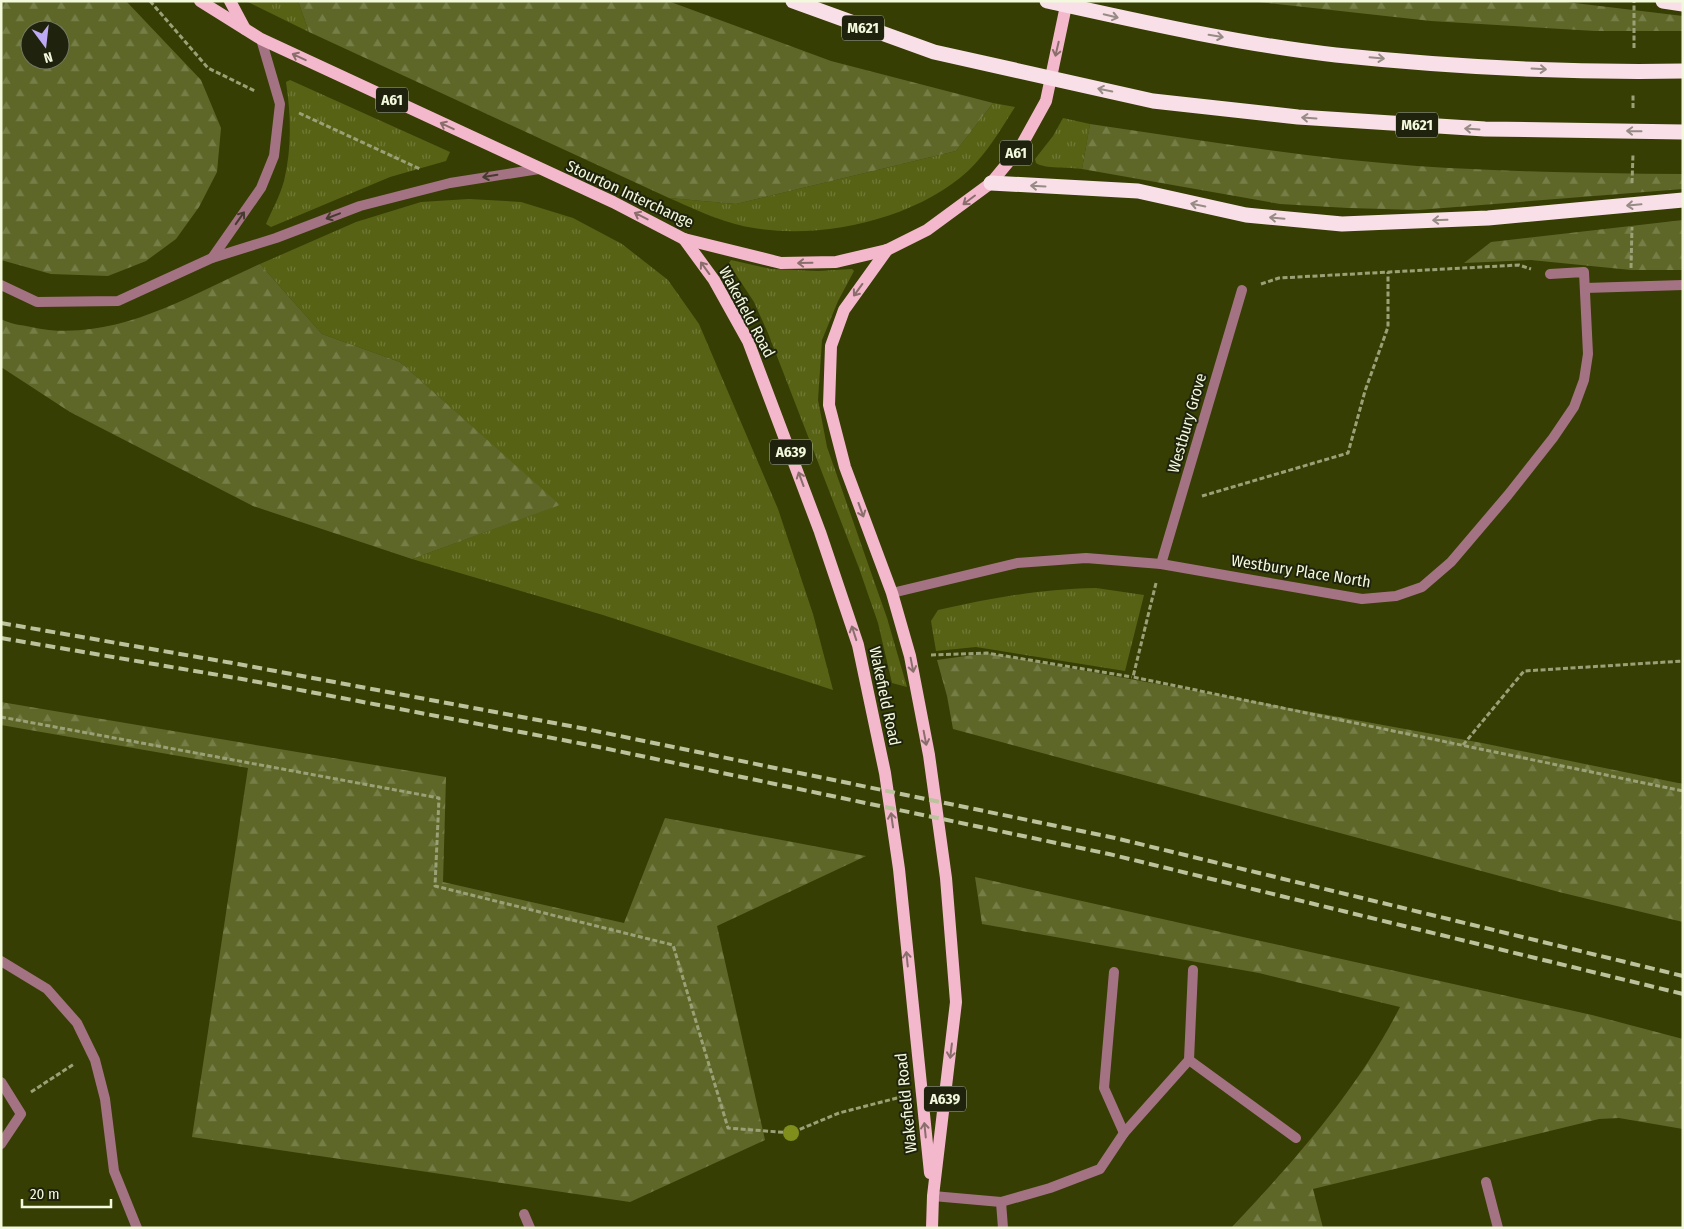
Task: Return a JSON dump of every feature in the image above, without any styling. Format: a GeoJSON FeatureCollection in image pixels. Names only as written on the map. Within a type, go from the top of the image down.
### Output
{"type":"FeatureCollection","features":[{"type":"Feature","properties":{"kind":"highway","name":"M621"},"geometry":{"type":"LineString","coordinates":[[793,1],[934,52],[1153,101],[1298,117],[1485,130],[1683,132]]}},
{"type":"Feature","properties":{"kind":"highway"},"geometry":{"type":"LineString","coordinates":[[1047,1],[1168,28],[1335,55],[1494,67],[1606,72],[1683,71]]}},
{"type":"Feature","properties":{"kind":"highway"},"geometry":{"type":"LineString","coordinates":[[1663,1],[1683,4]]}},
{"type":"Feature","properties":{"kind":"highway"},"geometry":{"type":"LineString","coordinates":[[991,184],[1138,191],[1246,215],[1342,224],[1488,218],[1683,200]]}},
{"type":"Feature","properties":{"kind":"main road","name":"A61"},"geometry":{"type":"LineString","coordinates":[[200,1],[246,31]]}},
{"type":"Feature","properties":{"kind":"main road"},"geometry":{"type":"LineString","coordinates":[[230,1],[246,31]]}},
{"type":"Feature","properties":{"kind":"main road","name":"Stourton Interchange"},"geometry":{"type":"LineString","coordinates":[[246,31],[613,202],[684,239],[780,263],[836,262],[887,250],[927,230],[991,184],[1020,148],[1046,101],[1067,1]]}},
{"type":"Feature","properties":{"kind":"main road","name":"Wakefield Road"},"geometry":{"type":"LineString","coordinates":[[684,239],[714,280],[748,341],[820,532],[858,645],[885,773],[898,869],[933,1196]]}},
{"type":"Feature","properties":{"kind":"main road","name":"Wakefield Road"},"geometry":{"type":"LineString","coordinates":[[887,250],[844,310],[831,346],[828,396],[845,467],[892,593],[910,656],[929,755],[946,878],[956,1002],[933,1196],[932,1228]]}},
{"type":"Feature","properties":{"kind":"street"},"geometry":{"type":"LineString","coordinates":[[212,258],[261,188],[274,156],[280,104],[261,39]]}},
{"type":"Feature","properties":{"kind":"street"},"geometry":{"type":"LineString","coordinates":[[1,285],[37,302],[118,301],[212,258],[276,238],[360,206],[450,183],[538,168]]}},
{"type":"Feature","properties":{"kind":"street"},"geometry":{"type":"LineString","coordinates":[[1550,274],[1584,272],[1585,288],[1683,285]]}},
{"type":"Feature","properties":{"kind":"street","name":"Westbury Place North"},"geometry":{"type":"LineString","coordinates":[[892,593],[1017,563],[1086,558],[1161,564],[1362,599],[1396,596],[1422,587],[1451,562],[1508,496],[1553,438],[1574,407],[1584,380],[1588,354],[1585,288]]}},
{"type":"Feature","properties":{"kind":"street","name":"Westbury Grove"},"geometry":{"type":"LineString","coordinates":[[1161,564],[1242,290]]}},
{"type":"Feature","properties":{"kind":"street"},"geometry":{"type":"LineString","coordinates":[[1,961],[47,989],[78,1023],[90,1051],[106,1099],[114,1171],[137,1228]]}},
{"type":"Feature","properties":{"kind":"street"},"geometry":{"type":"LineString","coordinates":[[933,1196],[1001,1202],[1050,1188],[1100,1169],[1124,1133],[1189,1060],[1193,970]]}},
{"type":"Feature","properties":{"kind":"street"},"geometry":{"type":"LineString","coordinates":[[1114,972],[1104,1088],[1124,1133]]}},
{"type":"Feature","properties":{"kind":"street"},"geometry":{"type":"LineString","coordinates":[[1189,1060],[1296,1138]]}},
{"type":"Feature","properties":{"kind":"street"},"geometry":{"type":"LineString","coordinates":[[1,1082],[21,1114],[1,1144]]}},
{"type":"Feature","properties":{"kind":"street"},"geometry":{"type":"LineString","coordinates":[[1486,1182],[1498,1228]]}},
{"type":"Feature","properties":{"kind":"street"},"geometry":{"type":"LineString","coordinates":[[1001,1202],[1003,1228]]}},
{"type":"Feature","properties":{"kind":"street"},"geometry":{"type":"LineString","coordinates":[[524,1214],[530,1228]]}},
{"type":"Feature","properties":{"kind":"path"},"geometry":{"type":"LineString","coordinates":[[1634,1],[1634,57]]}},
{"type":"Feature","properties":{"kind":"path"},"geometry":{"type":"LineString","coordinates":[[1633,87],[1633,117]]}},
{"type":"Feature","properties":{"kind":"path"},"geometry":{"type":"LineString","coordinates":[[1632,157],[1633,147]]}},
{"type":"Feature","properties":{"kind":"path"},"geometry":{"type":"LineString","coordinates":[[1242,290],[1279,278],[1519,265],[1550,274]]}},
{"type":"Feature","properties":{"kind":"path"},"geometry":{"type":"LineString","coordinates":[[1180,502],[1348,453],[1366,391],[1388,327],[1388,272]]}},
{"type":"Feature","properties":{"kind":"path"},"geometry":{"type":"LineString","coordinates":[[1133,677],[1161,564]]}},
{"type":"Feature","properties":{"kind":"path"},"geometry":{"type":"LineString","coordinates":[[910,656],[987,653],[1133,677],[1683,790]]}},
{"type":"Feature","properties":{"kind":"path"},"geometry":{"type":"LineString","coordinates":[[1463,745],[1524,671],[1683,661]]}},
{"type":"Feature","properties":{"kind":"path"},"geometry":{"type":"LineString","coordinates":[[1,717],[439,798],[435,886],[673,945],[728,1128],[790,1133],[839,1113],[921,1092]]}},
{"type":"Feature","properties":{"kind":"path"},"geometry":{"type":"LineString","coordinates":[[14,1102],[67,1069],[90,1051]]}},
{"type":"Feature","properties":{"kind":"green space"},"geometry":{"type":"Polygon","coordinates":[[[1,1],[126,1],[201,80],[221,128],[217,172],[199,207],[176,239],[146,261],[108,276],[51,274],[1,260],[1,1]]]}},
{"type":"Feature","properties":{"kind":"green space"},"geometry":{"type":"Polygon","coordinates":[[[246,1],[298,1],[309,32],[246,1]]]}},
{"type":"Feature","properties":{"kind":"green space"},"geometry":{"type":"Polygon","coordinates":[[[298,1],[668,1],[831,61],[993,103],[956,151],[736,204],[669,198],[309,32],[298,1]]]}},
{"type":"Feature","properties":{"kind":"green space"},"geometry":{"type":"Polygon","coordinates":[[[1249,1],[1558,1],[1683,16],[1683,31],[1595,31],[1431,21],[1249,1]]]}},
{"type":"Feature","properties":{"kind":"green space"},"geometry":{"type":"Polygon","coordinates":[[[290,80],[450,152],[446,161],[390,177],[271,227],[266,224],[278,198],[287,169],[290,119],[286,82],[290,80]]]}},
{"type":"Feature","properties":{"kind":"green space"},"geometry":{"type":"Polygon","coordinates":[[[993,103],[1015,107],[975,164],[944,189],[916,205],[885,217],[819,230],[786,231],[754,228],[725,221],[669,198],[736,204],[956,151],[993,103]]]}},
{"type":"Feature","properties":{"kind":"green space"},"geometry":{"type":"Polygon","coordinates":[[[1063,118],[1090,124],[1082,169],[1051,167],[1036,163],[1035,159],[1053,136],[1063,118]]]}},
{"type":"Feature","properties":{"kind":"green space"},"geometry":{"type":"Polygon","coordinates":[[[1090,124],[1253,148],[1376,163],[1517,171],[1683,174],[1683,189],[1418,210],[1280,204],[1082,169],[1090,124]]]}},
{"type":"Feature","properties":{"kind":"green space"},"geometry":{"type":"Polygon","coordinates":[[[469,199],[521,202],[573,218],[622,244],[668,280],[699,324],[778,509],[813,614],[833,690],[603,615],[412,559],[559,505],[400,362],[322,334],[260,264],[356,222],[421,202],[469,199]]]}},
{"type":"Feature","properties":{"kind":"green space"},"geometry":{"type":"Polygon","coordinates":[[[1683,220],[1683,270],[1631,270],[1531,260],[1464,263],[1491,242],[1683,220]]]}},
{"type":"Feature","properties":{"kind":"green space"},"geometry":{"type":"Polygon","coordinates":[[[731,260],[771,269],[818,271],[852,269],[854,271],[838,301],[822,340],[818,400],[827,447],[887,618],[907,687],[892,683],[878,623],[859,568],[768,333],[754,302],[731,267],[729,263],[731,260]]]}},
{"type":"Feature","properties":{"kind":"green space"},"geometry":{"type":"Polygon","coordinates":[[[260,264],[322,334],[400,362],[560,505],[412,559],[253,506],[70,412],[1,367],[1,319],[19,325],[61,331],[91,329],[120,323],[177,303],[260,264]]]}},
{"type":"Feature","properties":{"kind":"green space"},"geometry":{"type":"Polygon","coordinates":[[[1096,588],[1144,595],[1125,671],[976,647],[936,651],[931,621],[938,610],[1016,595],[1055,590],[1096,588]]]}},
{"type":"Feature","properties":{"kind":"green space"},"geometry":{"type":"Polygon","coordinates":[[[987,653],[1482,743],[1683,784],[1683,922],[1559,892],[953,729],[947,696],[937,660],[987,653]]]}},
{"type":"Feature","properties":{"kind":"green space"},"geometry":{"type":"Polygon","coordinates":[[[1,702],[446,777],[443,882],[624,923],[665,818],[866,856],[717,926],[765,1140],[630,1202],[192,1137],[248,768],[1,725],[1,702]]]}},
{"type":"Feature","properties":{"kind":"green space"},"geometry":{"type":"Polygon","coordinates":[[[975,877],[1592,1015],[1683,1039],[1683,1129],[1619,1118],[1599,1119],[1313,1189],[1323,1228],[1231,1228],[1278,1177],[1345,1096],[1383,1038],[1400,1007],[1259,973],[982,924],[975,877]]]}},
{"type":"Feature","properties":{"kind":"railway"},"geometry":{"type":"LineString","coordinates":[[1,623],[238,664],[586,729],[1115,838],[1683,976]]}},
{"type":"Feature","properties":{"kind":"railway"},"geometry":{"type":"LineString","coordinates":[[1,638],[242,679],[589,745],[1109,854],[1683,994]]}}]}
